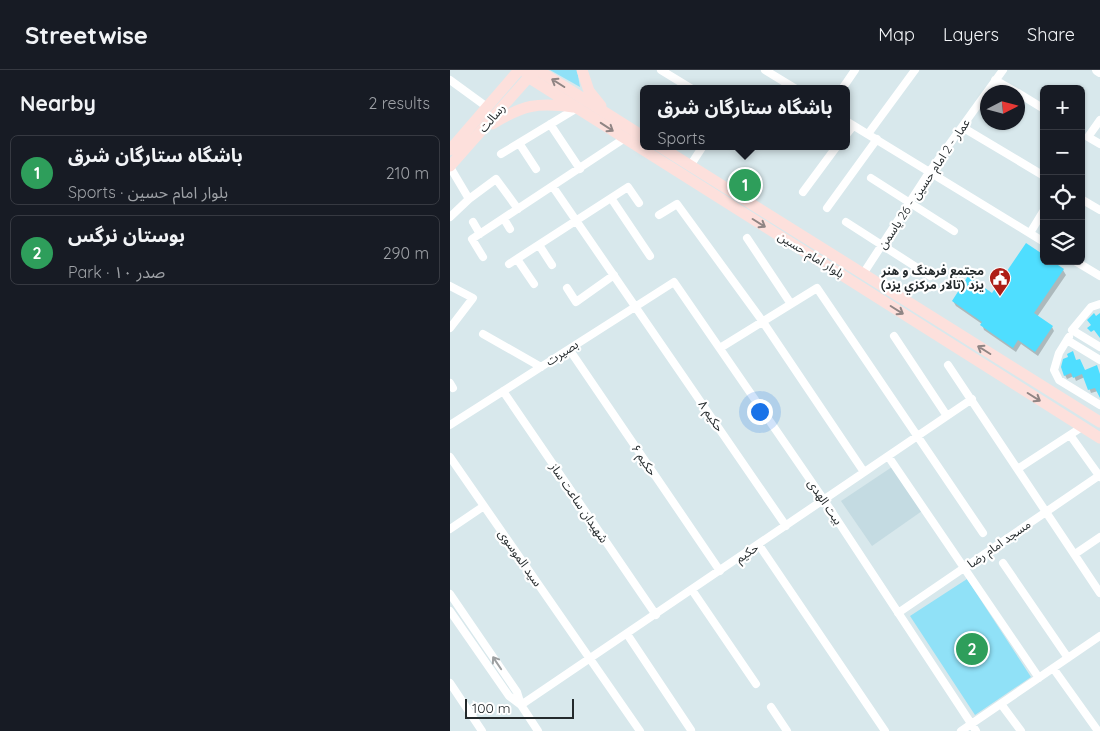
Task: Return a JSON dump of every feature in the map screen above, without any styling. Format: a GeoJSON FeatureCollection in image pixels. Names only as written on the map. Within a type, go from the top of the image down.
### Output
{"type":"FeatureCollection","features":[{"type":"Feature","properties":{"kind":"main road"},"geometry":{"type":"LineString","coordinates":[[582,70],[588,91],[606,114]]}},
{"type":"Feature","properties":{"kind":"main road"},"geometry":{"type":"LineString","coordinates":[[529,71],[640,135]]}},
{"type":"Feature","properties":{"kind":"main road","name":"رسالت"},"geometry":{"type":"LineString","coordinates":[[450,150],[487,107],[529,71]]}},
{"type":"Feature","properties":{"kind":"main road","name":"رسالت"},"geometry":{"type":"LineString","coordinates":[[450,167],[529,71]]}},
{"type":"Feature","properties":{"kind":"main road","name":"بلوار امام حسین"},"geometry":{"type":"LineString","coordinates":[[529,71],[577,108],[640,146]]}},
{"type":"Feature","properties":{"kind":"main road"},"geometry":{"type":"LineString","coordinates":[[482,130],[512,113],[537,105],[546,103],[577,108]]}},
{"type":"Feature","properties":{"kind":"main road","name":"بلوار امام حسین"},"geometry":{"type":"LineString","coordinates":[[647,150],[863,274],[1100,422]]}},
{"type":"Feature","properties":{"kind":"main road","name":"بلوار امام حسین"},"geometry":{"type":"LineString","coordinates":[[665,150],[690,166],[741,205],[1100,438]]}},
{"type":"Feature","properties":{"kind":"main road"},"geometry":{"type":"LineString","coordinates":[[1082,427],[1089,415]]}},
{"type":"Feature","properties":{"kind":"street"},"geometry":{"type":"LineString","coordinates":[[661,70],[685,85]]}},
{"type":"Feature","properties":{"kind":"street"},"geometry":{"type":"LineString","coordinates":[[765,70],[789,85]]}},
{"type":"Feature","properties":{"kind":"street"},"geometry":{"type":"LineString","coordinates":[[845,85],[855,70]]}},
{"type":"Feature","properties":{"kind":"street"},"geometry":{"type":"LineString","coordinates":[[868,134],[915,70]]}},
{"type":"Feature","properties":{"kind":"street","name":"عمار - 2 امام حسین - 26 یاسمن"},"geometry":{"type":"LineString","coordinates":[[863,274],[930,171],[1003,70]]}},
{"type":"Feature","properties":{"kind":"street"},"geometry":{"type":"LineString","coordinates":[[996,80],[1004,85]]}},
{"type":"Feature","properties":{"kind":"street"},"geometry":{"type":"LineString","coordinates":[[450,81],[487,107]]}},
{"type":"Feature","properties":{"kind":"street"},"geometry":{"type":"LineString","coordinates":[[1025,98],[1040,107]]}},
{"type":"Feature","properties":{"kind":"street"},"geometry":{"type":"LineString","coordinates":[[501,154],[577,108]]}},
{"type":"Feature","properties":{"kind":"street"},"geometry":{"type":"LineString","coordinates":[[1100,120],[1085,134],[1100,144]]}},
{"type":"Feature","properties":{"kind":"street"},"geometry":{"type":"LineString","coordinates":[[850,123],[1040,239]]}},
{"type":"Feature","properties":{"kind":"street"},"geometry":{"type":"LineString","coordinates":[[550,124],[580,169]]}},
{"type":"Feature","properties":{"kind":"street"},"geometry":{"type":"LineString","coordinates":[[962,127],[1042,175]]}},
{"type":"Feature","properties":{"kind":"street"},"geometry":{"type":"LineString","coordinates":[[483,257],[472,239],[626,138]]}},
{"type":"Feature","properties":{"kind":"street"},"geometry":{"type":"LineString","coordinates":[[827,208],[877,139]]}},
{"type":"Feature","properties":{"kind":"street"},"geometry":{"type":"LineString","coordinates":[[519,143],[536,169]]}},
{"type":"Feature","properties":{"kind":"street"},"geometry":{"type":"LineString","coordinates":[[690,166],[701,150]]}},
{"type":"Feature","properties":{"kind":"street"},"geometry":{"type":"LineString","coordinates":[[803,192],[835,150]]}},
{"type":"Feature","properties":{"kind":"street"},"geometry":{"type":"LineString","coordinates":[[450,167],[469,199]]}},
{"type":"Feature","properties":{"kind":"street"},"geometry":{"type":"LineString","coordinates":[[871,178],[954,231]]}},
{"type":"Feature","properties":{"kind":"street"},"geometry":{"type":"LineString","coordinates":[[450,217],[469,199],[496,179],[518,210]]}},
{"type":"Feature","properties":{"kind":"street","name":"حکیم ۸"},"geometry":{"type":"LineString","coordinates":[[553,187],[786,526]]}},
{"type":"Feature","properties":{"kind":"street"},"geometry":{"type":"LineString","coordinates":[[509,264],[628,188],[638,203]]}},
{"type":"Feature","properties":{"kind":"street"},"geometry":{"type":"LineString","coordinates":[[611,198],[650,256]]}},
{"type":"Feature","properties":{"kind":"street"},"geometry":{"type":"LineString","coordinates":[[1085,201],[1100,210]]}},
{"type":"Feature","properties":{"kind":"street"},"geometry":{"type":"LineString","coordinates":[[659,215],[678,204],[763,322],[864,472]]}},
{"type":"Feature","properties":{"kind":"street"},"geometry":{"type":"LineString","coordinates":[[1030,233],[1040,217]]}},
{"type":"Feature","properties":{"kind":"street"},"geometry":{"type":"LineString","coordinates":[[504,219],[510,229]]}},
{"type":"Feature","properties":{"kind":"street"},"geometry":{"type":"LineString","coordinates":[[472,222],[480,234]]}},
{"type":"Feature","properties":{"kind":"street"},"geometry":{"type":"LineString","coordinates":[[846,222],[930,276]]}},
{"type":"Feature","properties":{"kind":"street"},"geometry":{"type":"LineString","coordinates":[[747,238],[791,304]]}},
{"type":"Feature","properties":{"kind":"street"},"geometry":{"type":"LineString","coordinates":[[521,245],[526,253]]}},
{"type":"Feature","properties":{"kind":"street"},"geometry":{"type":"LineString","coordinates":[[539,245],[552,265]]}},
{"type":"Feature","properties":{"kind":"street"},"geometry":{"type":"LineString","coordinates":[[517,259],[534,284]]}},
{"type":"Feature","properties":{"kind":"street"},"geometry":{"type":"LineString","coordinates":[[1082,265],[1100,276]]}},
{"type":"Feature","properties":{"kind":"street"},"geometry":{"type":"LineString","coordinates":[[567,288],[576,302],[614,275]]}},
{"type":"Feature","properties":{"kind":"street","name":"بصیرت"},"geometry":{"type":"LineString","coordinates":[[450,425],[674,282]]}},
{"type":"Feature","properties":{"kind":"street","name":"بیت الهدی"},"geometry":{"type":"LineString","coordinates":[[674,282],[824,500],[973,728]]}},
{"type":"Feature","properties":{"kind":"street"},"geometry":{"type":"LineString","coordinates":[[450,286],[473,298],[450,328]]}},
{"type":"Feature","properties":{"kind":"street"},"geometry":{"type":"LineString","coordinates":[[720,348],[817,288],[983,533]]}},
{"type":"Feature","properties":{"kind":"street"},"geometry":{"type":"LineString","coordinates":[[1100,304],[1091,306],[1072,330],[1059,353],[1054,370],[1059,380],[1100,405]]}},
{"type":"Feature","properties":{"kind":"street"},"geometry":{"type":"LineString","coordinates":[[1072,330],[1100,347]]}},
{"type":"Feature","properties":{"kind":"street"},"geometry":{"type":"LineString","coordinates":[[483,334],[541,367]]}},
{"type":"Feature","properties":{"kind":"street"},"geometry":{"type":"LineString","coordinates":[[894,336],[947,416]]}},
{"type":"Feature","properties":{"kind":"street"},"geometry":{"type":"LineString","coordinates":[[1067,340],[1100,360]]}},
{"type":"Feature","properties":{"kind":"street","name":"حکیم ۶"},"geometry":{"type":"LineString","coordinates":[[568,349],[720,571]]}},
{"type":"Feature","properties":{"kind":"street"},"geometry":{"type":"LineString","coordinates":[[948,366],[1019,468],[1100,593]]}},
{"type":"Feature","properties":{"kind":"street","name":"شهیدان ساعت ساز"},"geometry":{"type":"LineString","coordinates":[[503,391],[656,615]]}},
{"type":"Feature","properties":{"kind":"street","name":"حکیم"},"geometry":{"type":"LineString","coordinates":[[521,705],[972,399]]}},
{"type":"Feature","properties":{"kind":"street"},"geometry":{"type":"LineString","coordinates":[[1019,468],[1082,427]]}},
{"type":"Feature","properties":{"kind":"street"},"geometry":{"type":"LineString","coordinates":[[1070,435],[1100,476]]}},
{"type":"Feature","properties":{"kind":"street"},"geometry":{"type":"LineString","coordinates":[[888,456],[1039,678]]}},
{"type":"Feature","properties":{"kind":"street","name":"سید الموسوی"},"geometry":{"type":"LineString","coordinates":[[450,458],[640,731]]}},
{"type":"Feature","properties":{"kind":"street","name":"مسجد امام رضا"},"geometry":{"type":"LineString","coordinates":[[898,613],[1100,476]]}},
{"type":"Feature","properties":{"kind":"street"},"geometry":{"type":"LineString","coordinates":[[450,529],[484,506]]}},
{"type":"Feature","properties":{"kind":"street"},"geometry":{"type":"LineString","coordinates":[[1075,554],[1100,536]]}},
{"type":"Feature","properties":{"kind":"street"},"geometry":{"type":"LineString","coordinates":[[759,545],[885,731]]}},
{"type":"Feature","properties":{"kind":"street"},"geometry":{"type":"LineString","coordinates":[[1003,563],[1068,658]]}},
{"type":"Feature","properties":{"kind":"street"},"geometry":{"type":"LineString","coordinates":[[692,590],[756,684]]}},
{"type":"Feature","properties":{"kind":"street"},"geometry":{"type":"LineString","coordinates":[[450,594],[517,692],[521,705],[538,731]]}},
{"type":"Feature","properties":{"kind":"street"},"geometry":{"type":"LineString","coordinates":[[450,611],[509,696],[521,705]]}},
{"type":"Feature","properties":{"kind":"street"},"geometry":{"type":"LineString","coordinates":[[627,634],[691,730]]}},
{"type":"Feature","properties":{"kind":"street"},"geometry":{"type":"LineString","coordinates":[[961,731],[973,728],[1001,704],[1100,636]]}},
{"type":"Feature","properties":{"kind":"street"},"geometry":{"type":"LineString","coordinates":[[477,650],[485,645]]}},
{"type":"Feature","properties":{"kind":"street"},"geometry":{"type":"LineString","coordinates":[[1053,668],[1098,731]]}},
{"type":"Feature","properties":{"kind":"street"},"geometry":{"type":"LineString","coordinates":[[450,683],[482,731]]}},
{"type":"Feature","properties":{"kind":"street"},"geometry":{"type":"LineString","coordinates":[[1001,704],[1021,731]]}},
{"type":"Feature","properties":{"kind":"street"},"geometry":{"type":"LineString","coordinates":[[771,707],[787,731]]}},
{"type":"Feature","properties":{"kind":"shaded area"},"geometry":{"type":"Polygon","coordinates":[[[550,70],[577,70],[580,87],[550,70]]]}},
{"type":"Feature","properties":{"kind":"shaded area"},"geometry":{"type":"Polygon","coordinates":[[[892,467],[922,511],[872,546],[841,501],[892,467]]]}},
{"type":"Feature","properties":{"kind":"shaded area"},"geometry":{"type":"Polygon","coordinates":[[[967,579],[1031,677],[975,715],[910,616],[967,579]]]}},
{"type":"Feature","properties":{"kind":"building","name":"مجتمع فرهنگ و هنر یزد (تالار مركزي یزد)"},"geometry":{"type":"Polygon","coordinates":[[[1026,243],[1040,252],[1040,265],[1058,265],[1064,269],[1034,313],[1053,326],[1035,352],[1018,340],[1013,348],[980,325],[982,322],[952,301],[968,276],[992,293],[1026,243]]]}},
{"type":"Feature","properties":{"kind":"building"},"geometry":{"type":"Polygon","coordinates":[[[1094,313],[1096,316],[1100,313],[1100,338],[1094,330],[1091,332],[1087,328],[1091,325],[1087,320],[1094,313]]]}},
{"type":"Feature","properties":{"kind":"building"},"geometry":{"type":"Polygon","coordinates":[[[1073,351],[1076,360],[1080,359],[1085,370],[1097,365],[1100,374],[1100,398],[1095,388],[1088,390],[1082,374],[1073,378],[1071,373],[1064,376],[1061,367],[1063,359],[1068,357],[1067,354],[1073,351]]]}},
{"type":"Feature","properties":{"kind":"place","name":"باشگاه ستارگان شرق"},"geometry":{"type":"Point","coordinates":[745,185]}},
{"type":"Feature","properties":{"kind":"place","name":"مجتمع فرهنگ و هنر یزد (تالار مركزي یزد)"},"geometry":{"type":"Point","coordinates":[1000,297]}},
{"type":"Feature","properties":{"kind":"place","name":"بوستان نرگس"},"geometry":{"type":"Point","coordinates":[972,649]}}]}
